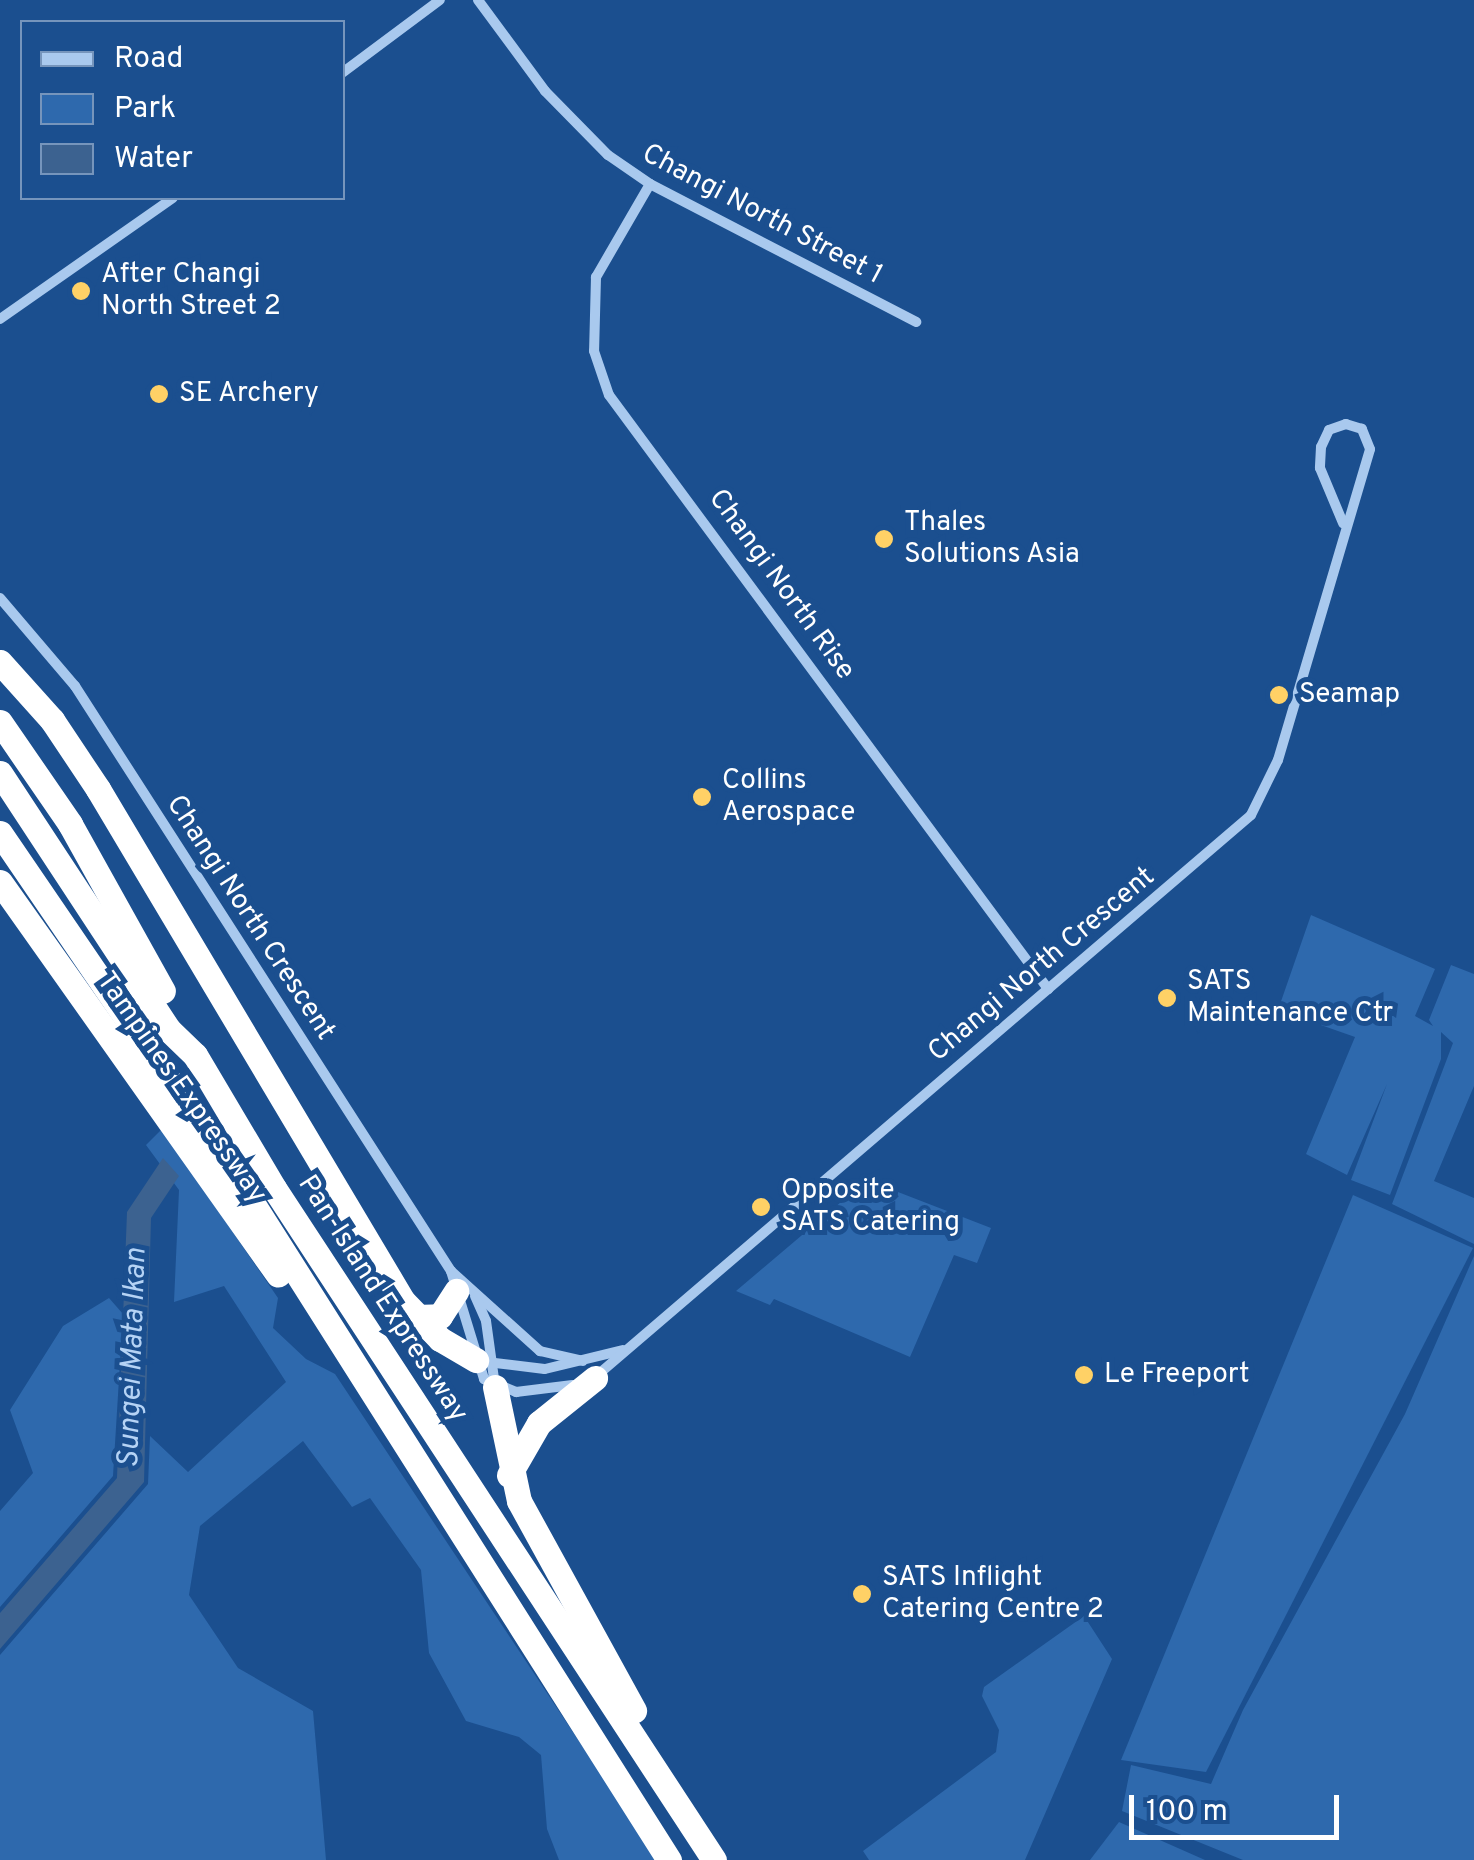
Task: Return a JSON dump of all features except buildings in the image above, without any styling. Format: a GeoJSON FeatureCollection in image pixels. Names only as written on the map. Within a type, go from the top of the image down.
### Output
{"type":"FeatureCollection","features":[{"type":"Feature","properties":{"kind":"highway"},"geometry":{"type":"LineString","coordinates":[[0,662],[52,720],[98,789],[416,1317],[488,1370],[509,1474],[714,1860]]}},
{"type":"Feature","properties":{"kind":"highway"},"geometry":{"type":"LineString","coordinates":[[0,722],[70,824],[195,1056]]}},
{"type":"Feature","properties":{"kind":"highway","name":"Pan-Island Expressway"},"geometry":{"type":"LineString","coordinates":[[0,773],[168,1030],[195,1056],[284,1205],[714,1860]]}},
{"type":"Feature","properties":{"kind":"highway","name":"Pan-Island Expressway"},"geometry":{"type":"LineString","coordinates":[[0,833],[246,1192],[322,1321],[669,1860]]}},
{"type":"Feature","properties":{"kind":"highway","name":"Tampines Expressway"},"geometry":{"type":"LineString","coordinates":[[0,882],[287,1287],[322,1321]]}},
{"type":"Feature","properties":{"kind":"highway"},"geometry":{"type":"LineString","coordinates":[[0,905],[42,944]]}},
{"type":"Feature","properties":{"kind":"highway"},"geometry":{"type":"LineString","coordinates":[[416,1317],[440,1316],[458,1281]]}},
{"type":"Feature","properties":{"kind":"highway"},"geometry":{"type":"LineString","coordinates":[[509,1474],[540,1423],[589,1369]]}},
{"type":"Feature","properties":{"kind":"street"},"geometry":{"type":"LineString","coordinates":[[345,71],[440,0]]}},
{"type":"Feature","properties":{"kind":"street","name":"Changi North Street 1"},"geometry":{"type":"LineString","coordinates":[[478,0],[545,91],[608,155],[650,184],[916,322]]}},
{"type":"Feature","properties":{"kind":"street","name":"Changi North Rise"},"geometry":{"type":"LineString","coordinates":[[650,184],[596,276],[591,321],[609,395],[1048,989]]}},
{"type":"Feature","properties":{"kind":"street"},"geometry":{"type":"LineString","coordinates":[[0,319],[170,200]]}},
{"type":"Feature","properties":{"kind":"street","name":"Changi North Crescent"},"geometry":{"type":"LineString","coordinates":[[458,1281],[488,1370],[538,1392],[629,1348],[1236,828],[1268,789],[1342,523],[1370,446],[1362,428],[1346,424],[1328,430],[1320,447],[1320,468],[1342,523]]}},
{"type":"Feature","properties":{"kind":"street","name":"Changi North Crescent"},"geometry":{"type":"LineString","coordinates":[[0,598],[74,686],[486,1321],[488,1370]]}},
{"type":"Feature","properties":{"kind":"street","name":"Changi North Crescent"},"geometry":{"type":"LineString","coordinates":[[458,1281],[540,1351],[589,1369]]}},
{"type":"Feature","properties":{"kind":"street","name":"Changi North Crescent"},"geometry":{"type":"LineString","coordinates":[[488,1370],[589,1369],[629,1348]]}},
{"type":"Feature","properties":{"kind":"green space"},"geometry":{"type":"Polygon","coordinates":[[[1311,915],[1435,969],[1415,1016],[1433,1026],[1429,1020],[1451,965],[1474,974],[1474,1086],[1434,1181],[1474,1198],[1474,1244],[1392,1204],[1453,1043],[1441,1032],[1441,1059],[1390,1195],[1351,1180],[1387,1084],[1347,1175],[1306,1154],[1355,1037],[1278,1010],[1311,915]]]}},
{"type":"Feature","properties":{"kind":"green space"},"geometry":{"type":"Polygon","coordinates":[[[162,1129],[278,1298],[273,1328],[306,1359],[335,1374],[658,1860],[559,1860],[547,1829],[541,1755],[519,1737],[466,1721],[429,1653],[421,1570],[370,1498],[352,1507],[303,1441],[200,1526],[189,1595],[238,1668],[313,1711],[326,1860],[0,1860],[0,1655],[148,1484],[150,1436],[188,1472],[286,1382],[224,1286],[174,1302],[179,1190],[146,1145],[162,1129]]]}},
{"type":"Feature","properties":{"kind":"green space"},"geometry":{"type":"Polygon","coordinates":[[[867,1180],[991,1228],[977,1263],[954,1255],[910,1357],[774,1299],[770,1305],[736,1291],[867,1180]]]}},
{"type":"Feature","properties":{"kind":"green space"},"geometry":{"type":"Polygon","coordinates":[[[1353,1195],[1473,1248],[1206,1772],[1121,1760],[1353,1195]]]}},
{"type":"Feature","properties":{"kind":"green space"},"geometry":{"type":"Polygon","coordinates":[[[1474,1256],[1474,1860],[1243,1860],[1122,1811],[1131,1765],[1211,1784],[1243,1710],[1405,1414],[1474,1256]]]}},
{"type":"Feature","properties":{"kind":"green space"},"geometry":{"type":"Polygon","coordinates":[[[109,1298],[123,1314],[113,1476],[0,1607],[0,1511],[33,1473],[10,1410],[63,1326],[109,1298]]]}},
{"type":"Feature","properties":{"kind":"green space"},"geometry":{"type":"Polygon","coordinates":[[[1084,1616],[1112,1659],[1025,1860],[869,1860],[863,1851],[996,1752],[999,1730],[982,1696],[984,1687],[1084,1616]]]}},
{"type":"Feature","properties":{"kind":"green space"},"geometry":{"type":"Polygon","coordinates":[[[1119,1822],[1205,1860],[1090,1860],[1119,1822]]]}},
{"type":"Feature","properties":{"kind":"water","name":"Sungei Mata Ikan"},"geometry":{"type":"Polygon","coordinates":[[[163,1158],[179,1176],[151,1218],[144,1482],[0,1649],[0,1613],[117,1478],[127,1212],[163,1158]]]}},
{"type":"Feature","properties":{"kind":"place","name":"After Changi North Street 2"},"geometry":{"type":"Point","coordinates":[81,291]}},
{"type":"Feature","properties":{"kind":"place","name":"SE Archery"},"geometry":{"type":"Point","coordinates":[159,394]}},
{"type":"Feature","properties":{"kind":"place","name":"Thales Solutions Asia"},"geometry":{"type":"Point","coordinates":[884,539]}},
{"type":"Feature","properties":{"kind":"place","name":"Seamap"},"geometry":{"type":"Point","coordinates":[1279,695]}},
{"type":"Feature","properties":{"kind":"place","name":"Collins Aerospace"},"geometry":{"type":"Point","coordinates":[702,797]}},
{"type":"Feature","properties":{"kind":"place","name":"SATS Maintenance Ctr"},"geometry":{"type":"Point","coordinates":[1167,998]}},
{"type":"Feature","properties":{"kind":"place","name":"Opposite SATS Catering"},"geometry":{"type":"Point","coordinates":[761,1207]}},
{"type":"Feature","properties":{"kind":"place","name":"Le Freeport"},"geometry":{"type":"Point","coordinates":[1084,1375]}},
{"type":"Feature","properties":{"kind":"place","name":"SATS Inflight Catering Centre 2"},"geometry":{"type":"Point","coordinates":[862,1594]}}]}
